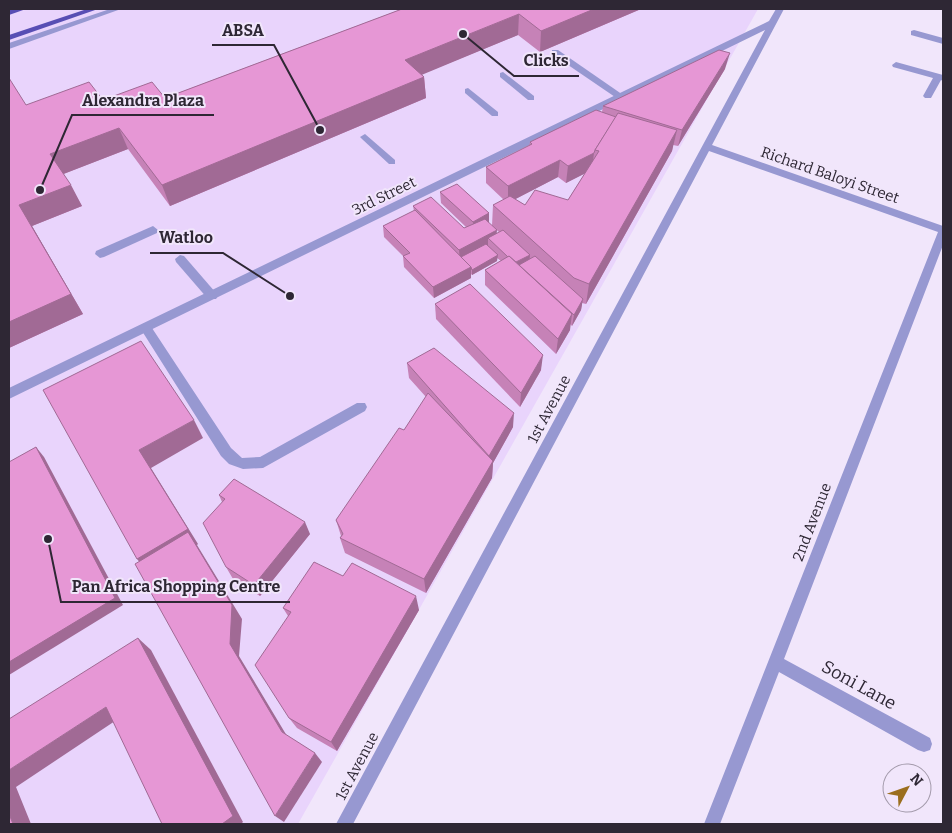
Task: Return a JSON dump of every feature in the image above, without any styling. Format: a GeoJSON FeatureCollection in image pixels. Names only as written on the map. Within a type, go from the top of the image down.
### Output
{"type":"FeatureCollection","features":[{"type":"Feature","properties":{"kind":"main road"},"geometry":{"type":"LineString","coordinates":[[9,13],[22,9]]}},
{"type":"Feature","properties":{"kind":"main road"},"geometry":{"type":"LineString","coordinates":[[9,38],[94,9]]}},
{"type":"Feature","properties":{"kind":"street"},"geometry":{"type":"LineString","coordinates":[[9,46],[117,9]]}},
{"type":"Feature","properties":{"kind":"street","name":"1st Avenue"},"geometry":{"type":"LineString","coordinates":[[344,824],[708,147],[780,9]]}},
{"type":"Feature","properties":{"kind":"street","name":"3rd Street"},"geometry":{"type":"LineString","coordinates":[[9,394],[772,23]]}},
{"type":"Feature","properties":{"kind":"street"},"geometry":{"type":"LineString","coordinates":[[914,33],[943,41]]}},
{"type":"Feature","properties":{"kind":"street"},"geometry":{"type":"LineString","coordinates":[[555,52],[620,98]]}},
{"type":"Feature","properties":{"kind":"street"},"geometry":{"type":"LineString","coordinates":[[896,65],[941,77],[928,96]]}},
{"type":"Feature","properties":{"kind":"street"},"geometry":{"type":"LineString","coordinates":[[503,75],[531,98]]}},
{"type":"Feature","properties":{"kind":"street"},"geometry":{"type":"LineString","coordinates":[[468,91],[495,114]]}},
{"type":"Feature","properties":{"kind":"street"},"geometry":{"type":"LineString","coordinates":[[364,137],[392,162]]}},
{"type":"Feature","properties":{"kind":"street","name":"Richard Baloyi Street"},"geometry":{"type":"LineString","coordinates":[[708,147],[943,231]]}},
{"type":"Feature","properties":{"kind":"street"},"geometry":{"type":"LineString","coordinates":[[100,254],[154,230]]}},
{"type":"Feature","properties":{"kind":"street","name":"2nd Avenue"},"geometry":{"type":"LineString","coordinates":[[712,824],[943,231]]}},
{"type":"Feature","properties":{"kind":"street"},"geometry":{"type":"LineString","coordinates":[[180,259],[212,296]]}},
{"type":"Feature","properties":{"kind":"street"},"geometry":{"type":"LineString","coordinates":[[146,328],[226,452],[232,460],[243,465],[252,466],[263,462],[361,407]]}},
{"type":"Feature","properties":{"kind":"street","name":"Soni Lane"},"geometry":{"type":"LineString","coordinates":[[775,662],[924,744]]}},
{"type":"Feature","properties":{"kind":"shaded area"},"geometry":{"type":"Polygon","coordinates":[[[9,9],[758,9],[298,824],[9,824],[9,9]]]}},
{"type":"Feature","properties":{"kind":"building"},"geometry":{"type":"Polygon","coordinates":[[[402,9],[594,9],[541,31],[519,14],[405,60],[424,77],[162,185],[119,128],[50,154],[71,185],[19,205],[71,294],[9,322],[9,78],[26,105],[89,82],[103,100],[152,82],[165,98],[402,9]]]}},
{"type":"Feature","properties":{"kind":"building"},"geometry":{"type":"Polygon","coordinates":[[[719,50],[730,53],[682,130],[603,106],[719,50]]]}},
{"type":"Feature","properties":{"kind":"building"},"geometry":{"type":"Polygon","coordinates":[[[596,110],[616,117],[594,153],[568,166],[560,160],[508,186],[486,167],[532,144],[530,142],[596,110]]]}},
{"type":"Feature","properties":{"kind":"building"},"geometry":{"type":"Polygon","coordinates":[[[618,113],[677,130],[589,284],[574,278],[493,205],[510,196],[525,205],[535,190],[568,200],[599,151],[595,150],[618,113]]]}},
{"type":"Feature","properties":{"kind":"building"},"geometry":{"type":"Polygon","coordinates":[[[457,184],[489,213],[473,222],[440,192],[457,184]]]}},
{"type":"Feature","properties":{"kind":"building"},"geometry":{"type":"Polygon","coordinates":[[[431,197],[464,228],[485,219],[497,230],[459,250],[413,206],[431,197]]]}},
{"type":"Feature","properties":{"kind":"building"},"geometry":{"type":"Polygon","coordinates":[[[415,210],[471,267],[433,287],[403,256],[410,253],[383,226],[415,210]]]}},
{"type":"Feature","properties":{"kind":"building"},"geometry":{"type":"Polygon","coordinates":[[[503,230],[530,255],[516,262],[488,238],[503,230]]]}},
{"type":"Feature","properties":{"kind":"building"},"geometry":{"type":"Polygon","coordinates":[[[486,244],[498,255],[472,270],[461,257],[486,244]]]}},
{"type":"Feature","properties":{"kind":"building"},"geometry":{"type":"Polygon","coordinates":[[[509,256],[572,314],[558,339],[485,270],[509,256]]]}},
{"type":"Feature","properties":{"kind":"building"},"geometry":{"type":"Polygon","coordinates":[[[535,256],[583,299],[574,315],[519,265],[535,256]]]}},
{"type":"Feature","properties":{"kind":"building"},"geometry":{"type":"Polygon","coordinates":[[[470,284],[543,355],[521,393],[435,304],[470,284]]]}},
{"type":"Feature","properties":{"kind":"building"},"geometry":{"type":"Polygon","coordinates":[[[141,341],[194,420],[139,450],[188,529],[137,559],[43,390],[141,341]]]}},
{"type":"Feature","properties":{"kind":"building"},"geometry":{"type":"Polygon","coordinates":[[[434,348],[514,413],[489,456],[407,363],[434,348]]]}},
{"type":"Feature","properties":{"kind":"building"},"geometry":{"type":"Polygon","coordinates":[[[428,393],[493,461],[424,579],[340,538],[343,534],[336,520],[399,428],[404,430],[428,393]]]}},
{"type":"Feature","properties":{"kind":"building"},"geometry":{"type":"Polygon","coordinates":[[[36,447],[115,598],[9,662],[9,462],[36,447]]]}},
{"type":"Feature","properties":{"kind":"building"},"geometry":{"type":"Polygon","coordinates":[[[234,479],[305,522],[254,585],[226,567],[203,523],[225,499],[219,495],[234,479]]]}},
{"type":"Feature","properties":{"kind":"building"},"geometry":{"type":"Polygon","coordinates":[[[188,532],[232,605],[230,644],[282,732],[315,753],[275,816],[135,564],[188,532]]]}},
{"type":"Feature","properties":{"kind":"building"},"geometry":{"type":"Polygon","coordinates":[[[314,562],[343,576],[352,563],[416,596],[331,742],[289,718],[255,665],[291,612],[283,608],[314,562]]]}},
{"type":"Feature","properties":{"kind":"building"},"geometry":{"type":"Polygon","coordinates":[[[138,638],[233,816],[222,824],[162,824],[106,707],[9,770],[9,719],[138,638]]]}},
{"type":"Feature","properties":{"kind":"building"},"geometry":{"type":"Polygon","coordinates":[[[9,814],[13,824],[9,824],[9,814]]]}},
{"type":"Feature","properties":{"kind":"place","name":"Clicks"},"geometry":{"type":"Point","coordinates":[463,34]}},
{"type":"Feature","properties":{"kind":"place","name":"ABSA"},"geometry":{"type":"Point","coordinates":[320,130]}},
{"type":"Feature","properties":{"kind":"place","name":"Alexandra Plaza"},"geometry":{"type":"Point","coordinates":[40,190]}},
{"type":"Feature","properties":{"kind":"place","name":"Watloo"},"geometry":{"type":"Point","coordinates":[290,296]}},
{"type":"Feature","properties":{"kind":"place","name":"Pan Africa Shopping Centre"},"geometry":{"type":"Point","coordinates":[48,539]}}]}
